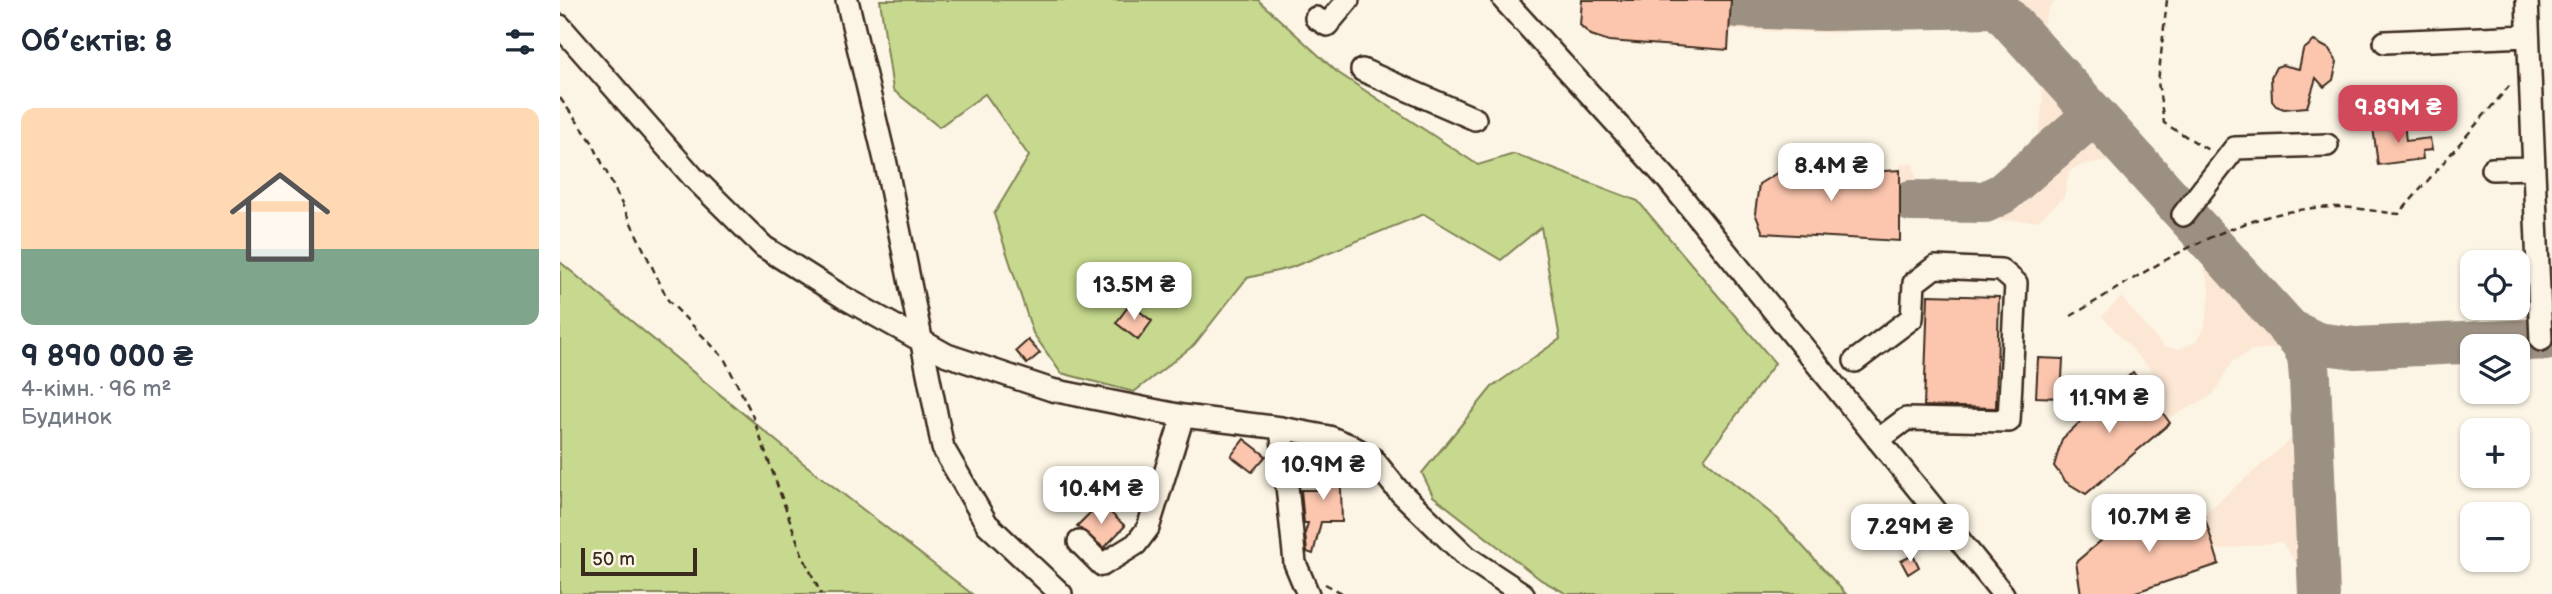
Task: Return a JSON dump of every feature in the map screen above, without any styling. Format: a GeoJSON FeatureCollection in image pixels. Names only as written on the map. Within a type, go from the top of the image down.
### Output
{"type":"FeatureCollection","features":[{"type":"Feature","properties":{"kind":"lane"},"geometry":{"type":"LineString","coordinates":[[848,0],[886,163],[943,448],[987,524],[1061,594]]}},
{"type":"Feature","properties":{"kind":"lane"},"geometry":{"type":"LineString","coordinates":[[1316,18],[1327,25],[1348,0]]}},
{"type":"Feature","properties":{"kind":"lane"},"geometry":{"type":"LineString","coordinates":[[1504,0],[1668,180],[2003,594]]}},
{"type":"Feature","properties":{"kind":"lane"},"geometry":{"type":"LineString","coordinates":[[2527,0],[2529,64],[2542,139],[2533,168],[2540,340]]}},
{"type":"Feature","properties":{"kind":"lane"},"geometry":{"type":"LineString","coordinates":[[560,26],[693,177],[764,247],[920,341],[947,355],[1052,390],[1183,416],[1329,437],[1372,458],[1397,489],[1467,556],[1524,594]]}},
{"type":"Feature","properties":{"kind":"lane"},"geometry":{"type":"LineString","coordinates":[[2385,43],[2528,36]]}},
{"type":"Feature","properties":{"kind":"lane"},"geometry":{"type":"LineString","coordinates":[[1362,71],[1475,119]]}},
{"type":"Feature","properties":{"kind":"lane"},"geometry":{"type":"LineString","coordinates":[[2183,215],[2235,148],[2327,145]]}},
{"type":"Feature","properties":{"kind":"lane"},"geometry":{"type":"LineString","coordinates":[[2492,169],[2533,168]]}},
{"type":"Feature","properties":{"kind":"lane"},"geometry":{"type":"LineString","coordinates":[[1855,361],[1912,318],[1914,283],[1935,267],[2001,270],[2016,283],[2009,421],[1906,419],[1878,440]]}},
{"type":"Feature","properties":{"kind":"lane"},"geometry":{"type":"LineString","coordinates":[[1079,542],[1102,565],[1136,544],[1148,528],[1183,416]]}},
{"type":"Feature","properties":{"kind":"lane"},"geometry":{"type":"LineString","coordinates":[[1281,428],[1295,563],[1308,594]]}},
{"type":"Feature","properties":{"kind":"path"},"geometry":{"type":"LineString","coordinates":[[2167,0],[2158,82],[2164,123],[2225,160]]}},
{"type":"Feature","properties":{"kind":"path"},"geometry":{"type":"LineString","coordinates":[[2071,316],[2204,238],[2264,216],[2335,207],[2399,214],[2529,64]]}},
{"type":"Feature","properties":{"kind":"path"},"geometry":{"type":"LineString","coordinates":[[560,98],[592,142],[668,300],[724,359],[751,412],[802,554],[821,594]]}},
{"type":"Feature","properties":{"kind":"shaded area"},"geometry":{"type":"Polygon","coordinates":[[[1731,0],[1969,0],[1982,16],[1867,16],[1857,28],[1843,33],[1749,31],[1729,29],[1731,0]]]}},
{"type":"Feature","properties":{"kind":"shaded area"},"geometry":{"type":"Polygon","coordinates":[[[2018,0],[2057,0],[2049,8],[2043,25],[2018,0]]]}},
{"type":"Feature","properties":{"kind":"shaded area"},"geometry":{"type":"Polygon","coordinates":[[[2038,76],[2114,161],[2085,164],[2069,171],[2064,197],[2038,221],[1900,219],[1900,164],[1913,164],[1920,189],[1991,188],[2038,140],[2043,99],[2038,76]]]}},
{"type":"Feature","properties":{"kind":"shaded area"},"geometry":{"type":"Polygon","coordinates":[[[2202,257],[2281,348],[2252,350],[2232,362],[2213,395],[2167,419],[2143,385],[2157,377],[2102,316],[2121,297],[2164,347],[2179,349],[2195,342],[2204,329],[2210,294],[2202,257]]]}},
{"type":"Feature","properties":{"kind":"shaded area"},"geometry":{"type":"Polygon","coordinates":[[[2297,434],[2304,594],[2298,594],[2297,564],[2281,542],[2215,550],[2204,514],[2297,434]]]}},
{"type":"Feature","properties":{"kind":"green space"},"geometry":{"type":"Polygon","coordinates":[[[880,0],[1258,0],[1337,72],[1478,165],[1514,154],[1638,201],[1775,363],[1704,459],[1778,519],[1846,594],[1567,594],[1541,580],[1433,496],[1422,473],[1492,387],[1560,339],[1541,227],[1501,260],[1424,214],[1290,268],[1247,278],[1194,345],[1134,392],[1061,373],[1033,333],[994,214],[1029,156],[985,94],[939,127],[893,90],[880,0]]]}},
{"type":"Feature","properties":{"kind":"green space"},"geometry":{"type":"Polygon","coordinates":[[[560,262],[803,463],[972,594],[560,594],[560,262]]]}},
{"type":"Feature","properties":{"kind":"building"},"geometry":{"type":"Polygon","coordinates":[[[1582,0],[1731,0],[1728,50],[1609,41],[1591,35],[1580,25],[1582,0]]]}},
{"type":"Feature","properties":{"kind":"building"},"geometry":{"type":"Polygon","coordinates":[[[2314,41],[2329,49],[2337,62],[2333,80],[2324,87],[2316,78],[2307,107],[2284,109],[2276,106],[2272,101],[2271,77],[2276,67],[2282,65],[2299,69],[2303,50],[2314,41]]]}},
{"type":"Feature","properties":{"kind":"building"},"geometry":{"type":"Polygon","coordinates":[[[2404,123],[2406,141],[2430,138],[2432,150],[2422,151],[2423,159],[2378,165],[2373,127],[2404,123]]]}},
{"type":"Feature","properties":{"kind":"building"},"geometry":{"type":"Polygon","coordinates":[[[1838,164],[1868,172],[1900,170],[1900,241],[1763,233],[1755,213],[1759,184],[1790,165],[1838,164]]]}},
{"type":"Feature","properties":{"kind":"building"},"geometry":{"type":"Polygon","coordinates":[[[1928,295],[1999,297],[1996,408],[1924,406],[1928,295]]]}},
{"type":"Feature","properties":{"kind":"building"},"geometry":{"type":"Polygon","coordinates":[[[1130,304],[1152,321],[1138,340],[1116,323],[1130,304]]]}},
{"type":"Feature","properties":{"kind":"building"},"geometry":{"type":"Polygon","coordinates":[[[1028,340],[1040,353],[1027,364],[1016,351],[1028,340]]]}},
{"type":"Feature","properties":{"kind":"building"},"geometry":{"type":"Polygon","coordinates":[[[2038,358],[2063,359],[2061,398],[2036,397],[2038,358]]]}},
{"type":"Feature","properties":{"kind":"building"},"geometry":{"type":"Polygon","coordinates":[[[2133,372],[2170,423],[2086,494],[2066,482],[2054,466],[2062,439],[2133,372]]]}},
{"type":"Feature","properties":{"kind":"building"},"geometry":{"type":"Polygon","coordinates":[[[1244,439],[1266,456],[1252,472],[1231,456],[1244,439]]]}},
{"type":"Feature","properties":{"kind":"building"},"geometry":{"type":"Polygon","coordinates":[[[1334,453],[1340,456],[1342,522],[1321,522],[1313,554],[1307,552],[1305,533],[1308,523],[1304,523],[1301,490],[1327,490],[1324,454],[1334,453]]]}},
{"type":"Feature","properties":{"kind":"building"},"geometry":{"type":"Polygon","coordinates":[[[2200,502],[2219,564],[2130,594],[2081,594],[2076,562],[2109,534],[2200,502]]]}},
{"type":"Feature","properties":{"kind":"building"},"geometry":{"type":"Polygon","coordinates":[[[1100,503],[1125,526],[1104,548],[1077,526],[1100,503]]]}},
{"type":"Feature","properties":{"kind":"building"},"geometry":{"type":"Polygon","coordinates":[[[1913,555],[1919,567],[1908,574],[1901,561],[1913,555]]]}},
{"type":"Feature","properties":{"kind":"taxiway"},"geometry":{"type":"LineString","coordinates":[[1737,7],[1823,10],[1849,0]]}},
{"type":"Feature","properties":{"kind":"taxiway"},"geometry":{"type":"LineString","coordinates":[[1991,0],[2301,342],[2308,356],[2310,378],[2319,594]]}},
{"type":"Feature","properties":{"kind":"taxiway"},"geometry":{"type":"LineString","coordinates":[[1823,10],[1998,7]]}},
{"type":"Feature","properties":{"kind":"taxiway"},"geometry":{"type":"LineString","coordinates":[[1911,201],[1985,202],[2003,193],[2093,115]]}},
{"type":"Feature","properties":{"kind":"taxiway"},"geometry":{"type":"LineString","coordinates":[[2288,329],[2317,343],[2355,348],[2552,339]]}}]}
